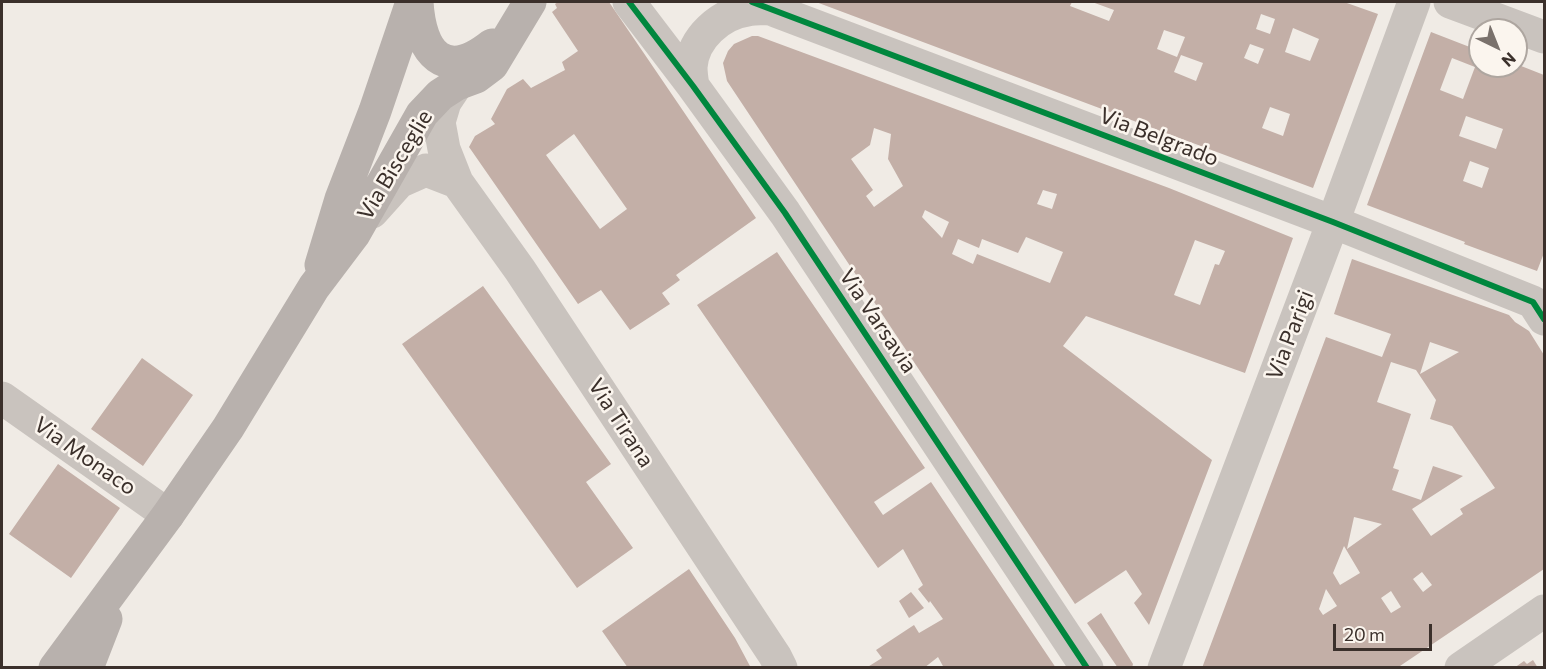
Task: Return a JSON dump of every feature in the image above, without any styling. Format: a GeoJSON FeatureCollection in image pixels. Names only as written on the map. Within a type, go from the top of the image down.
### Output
{"type":"FeatureCollection","features":[{"type":"Feature","properties":{"kind":"main road","name":"Via Bisceglie"},"geometry":{"type":"LineString","coordinates":[[314,286],[341,199],[375,111],[412,2]]}},
{"type":"Feature","properties":{"kind":"main road"},"geometry":{"type":"LineString","coordinates":[[417,2],[421,30],[426,43],[433,53],[444,61],[463,62],[482,54],[524,12]]}},
{"type":"Feature","properties":{"kind":"main road","name":"Via Bisceglie"},"geometry":{"type":"LineString","coordinates":[[122,579],[228,428],[314,286],[354,234],[422,114],[440,95],[457,84],[476,77],[492,65],[524,12]]}},
{"type":"Feature","properties":{"kind":"main road"},"geometry":{"type":"LineString","coordinates":[[55,668],[122,579]]}},
{"type":"Feature","properties":{"kind":"main road"},"geometry":{"type":"LineString","coordinates":[[87,668],[122,579]]}},
{"type":"Feature","properties":{"kind":"street","name":"Via Varsavia"},"geometry":{"type":"LineString","coordinates":[[629,2],[785,213],[1088,668]]}},
{"type":"Feature","properties":{"kind":"street","name":"Via Parigi"},"geometry":{"type":"LineString","coordinates":[[1164,668],[1414,2]]}},
{"type":"Feature","properties":{"kind":"street"},"geometry":{"type":"LineString","coordinates":[[1450,2],[1545,37]]}},
{"type":"Feature","properties":{"kind":"street"},"geometry":{"type":"LineString","coordinates":[[693,86],[691,68],[696,48],[711,28],[733,14],[762,5]]}},
{"type":"Feature","properties":{"kind":"street","name":"Via Belgrado"},"geometry":{"type":"LineString","coordinates":[[762,5],[1333,222],[1533,302],[1545,319]]}},
{"type":"Feature","properties":{"kind":"street","name":"Via Tirana"},"geometry":{"type":"LineString","coordinates":[[457,84],[445,102],[439,122],[445,152],[457,182],[520,270],[781,668]]}},
{"type":"Feature","properties":{"kind":"street"},"geometry":{"type":"LineString","coordinates":[[354,234],[399,182],[426,170],[457,182]]}},
{"type":"Feature","properties":{"kind":"street","name":"Via Monaco"},"geometry":{"type":"LineString","coordinates":[[2,398],[168,514]]}},
{"type":"Feature","properties":{"kind":"street"},"geometry":{"type":"LineString","coordinates":[[1461,668],[1545,611]]}},
{"type":"Feature","properties":{"kind":"building"},"geometry":{"type":"Polygon","coordinates":[[[558,2],[609,2],[756,218],[676,275],[680,280],[662,293],[670,304],[630,330],[601,290],[578,304],[469,147],[475,136],[495,124],[491,119],[507,89],[523,79],[531,88],[565,70],[562,62],[578,51],[552,12],[557,8],[555,4],[558,2]],[[574,134],[546,155],[600,229],[627,209],[574,134]]]}},
{"type":"Feature","properties":{"kind":"building"},"geometry":{"type":"Polygon","coordinates":[[[816,2],[1072,2],[1070,6],[1109,21],[1114,10],[1092,2],[1344,2],[1378,14],[1313,188],[816,2]],[[1261,14],[1256,29],[1270,34],[1275,19],[1261,14]],[[1293,28],[1285,52],[1310,61],[1319,39],[1293,28]],[[1164,30],[1157,49],[1177,57],[1185,37],[1164,30]],[[1250,44],[1244,58],[1258,64],[1264,49],[1250,44]],[[1181,55],[1174,72],[1196,81],[1203,63],[1181,55]],[[1270,107],[1262,128],[1283,136],[1290,114],[1270,107]]]}},
{"type":"Feature","properties":{"kind":"building"},"geometry":{"type":"Polygon","coordinates":[[[1431,32],[1468,46],[1468,64],[1452,58],[1440,90],[1463,99],[1471,78],[1528,78],[1528,69],[1544,75],[1544,253],[1537,271],[1464,244],[1465,242],[1367,205],[1431,32]],[[1466,116],[1459,136],[1496,149],[1503,129],[1466,116]],[[1470,161],[1463,181],[1482,188],[1489,168],[1470,161]]]}},
{"type":"Feature","properties":{"kind":"building"},"geometry":{"type":"Polygon","coordinates":[[[752,36],[758,36],[1169,188],[1293,238],[1245,373],[1086,316],[1063,346],[1212,460],[1149,625],[1134,603],[1142,594],[1126,570],[1075,604],[727,81],[723,63],[734,44],[752,36]],[[874,128],[870,145],[851,159],[873,190],[866,196],[874,207],[903,186],[888,159],[891,134],[874,128]],[[1043,190],[1037,204],[1052,209],[1057,194],[1043,190]],[[925,210],[922,217],[942,238],[949,222],[925,210]],[[1026,237],[1018,253],[982,239],[979,248],[958,239],[952,254],[973,264],[977,254],[1050,283],[1063,252],[1026,237]],[[1195,240],[1174,295],[1200,305],[1215,264],[1219,265],[1225,251],[1195,240]]]}},
{"type":"Feature","properties":{"kind":"building"},"geometry":{"type":"Polygon","coordinates":[[[777,252],[925,468],[874,502],[883,515],[931,482],[1056,668],[944,668],[938,657],[924,668],[866,668],[882,658],[876,650],[914,625],[919,633],[943,619],[918,589],[923,585],[903,549],[878,568],[697,305],[777,252]]]}},
{"type":"Feature","properties":{"kind":"building"},"geometry":{"type":"Polygon","coordinates":[[[1352,259],[1509,315],[1529,331],[1544,355],[1544,569],[1397,668],[1202,668],[1326,337],[1382,357],[1391,334],[1334,314],[1352,259]],[[1430,342],[1420,374],[1459,352],[1430,342]],[[1391,362],[1377,402],[1411,414],[1393,468],[1399,470],[1392,490],[1421,500],[1433,466],[1463,476],[1412,509],[1431,536],[1463,514],[1460,509],[1495,488],[1452,426],[1430,419],[1436,400],[1416,370],[1391,362]],[[1354,517],[1347,549],[1382,524],[1354,517]],[[1344,546],[1333,573],[1340,585],[1360,573],[1344,546]],[[1422,572],[1413,579],[1423,592],[1432,585],[1422,572]],[[1326,589],[1319,609],[1323,615],[1337,606],[1326,589]],[[1391,591],[1381,598],[1391,613],[1401,607],[1391,591]]]}},
{"type":"Feature","properties":{"kind":"building"},"geometry":{"type":"Polygon","coordinates":[[[483,286],[611,464],[586,482],[633,548],[577,588],[402,344],[483,286]]]}},
{"type":"Feature","properties":{"kind":"building"},"geometry":{"type":"Polygon","coordinates":[[[142,358],[193,395],[143,466],[91,429],[142,358]]]}},
{"type":"Feature","properties":{"kind":"building"},"geometry":{"type":"Polygon","coordinates":[[[58,464],[120,508],[71,578],[9,534],[58,464]]]}},
{"type":"Feature","properties":{"kind":"building"},"geometry":{"type":"Polygon","coordinates":[[[689,569],[735,638],[751,668],[628,668],[602,631],[689,569]]]}},
{"type":"Feature","properties":{"kind":"building"},"geometry":{"type":"Polygon","coordinates":[[[911,592],[924,608],[909,618],[899,601],[911,592]]]}},
{"type":"Feature","properties":{"kind":"building"},"geometry":{"type":"Polygon","coordinates":[[[1101,613],[1133,664],[1132,668],[1118,668],[1087,623],[1101,613]]]}},
{"type":"Feature","properties":{"kind":"building"},"geometry":{"type":"Polygon","coordinates":[[[1533,660],[1538,668],[1514,668],[1524,661],[1527,664],[1533,660]]]}},
{"type":"Feature","properties":{"kind":"cycle path"},"geometry":{"type":"LineString","coordinates":[[629,2],[785,213],[1087,668]]}},
{"type":"Feature","properties":{"kind":"cycle path"},"geometry":{"type":"LineString","coordinates":[[752,2],[1333,222],[1533,302],[1544,319]]}}]}
